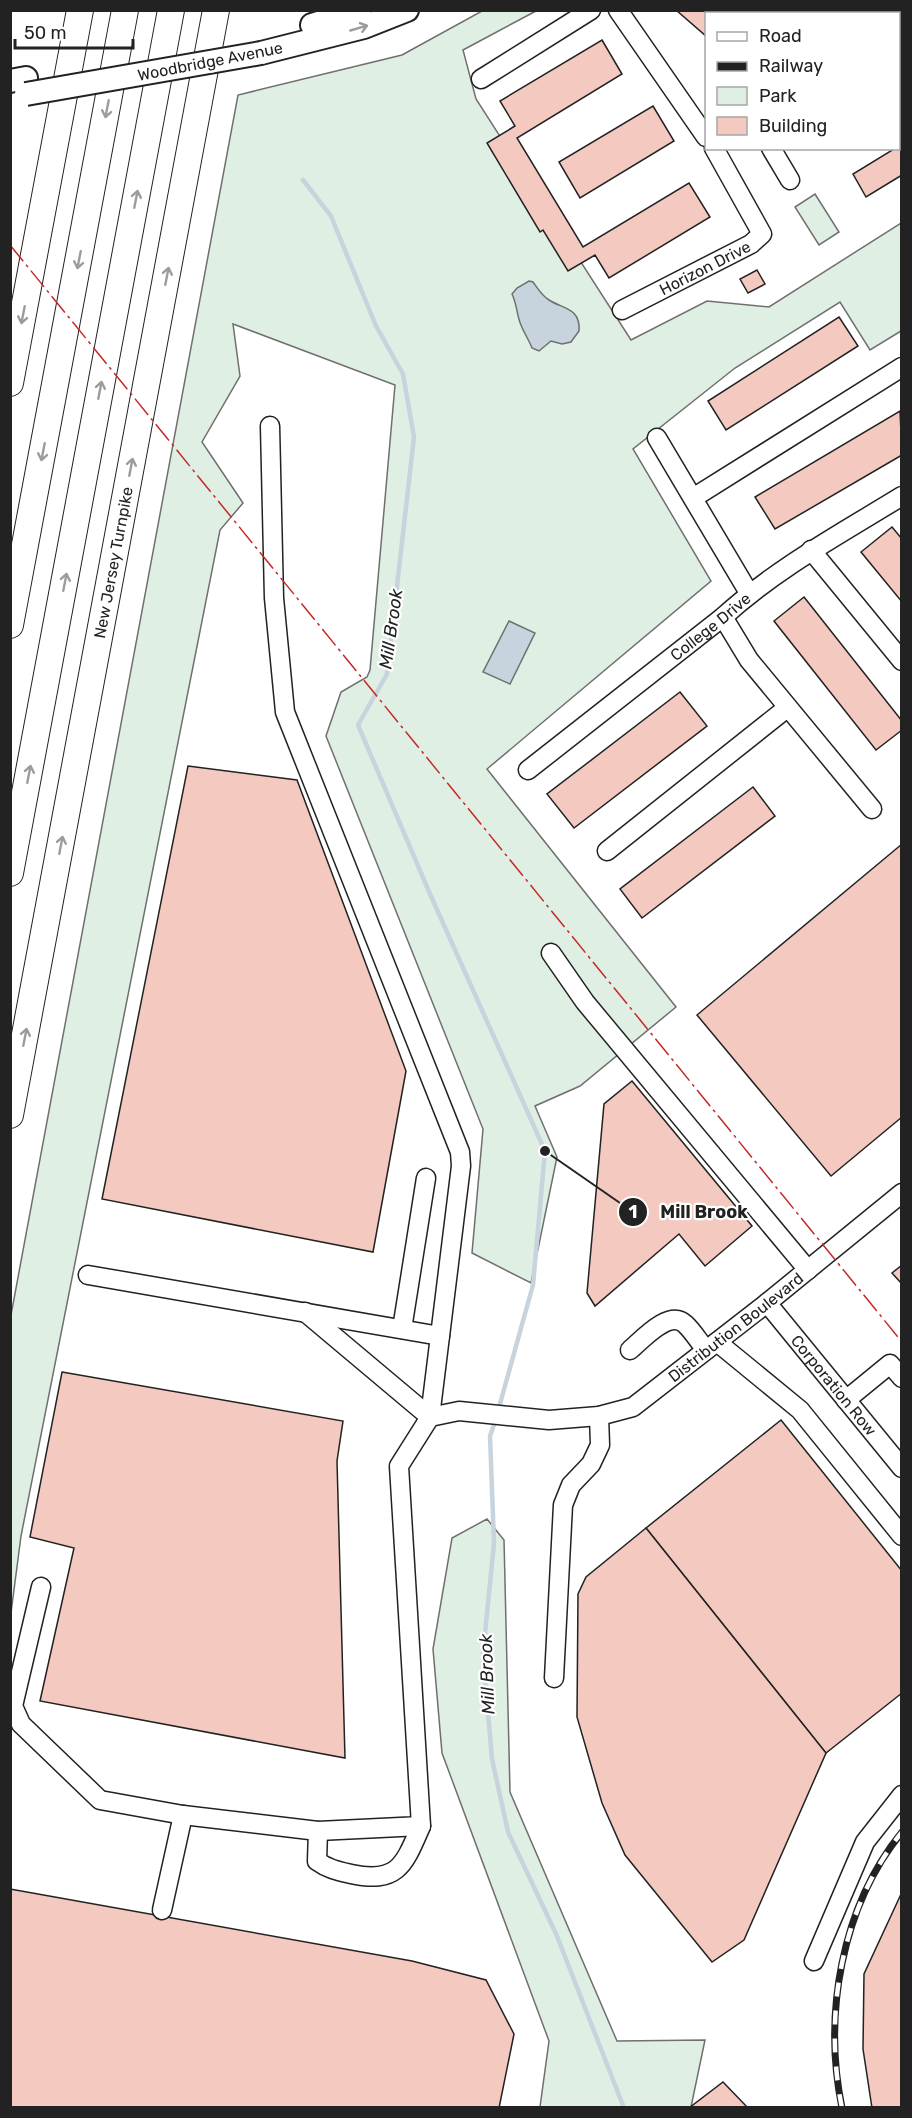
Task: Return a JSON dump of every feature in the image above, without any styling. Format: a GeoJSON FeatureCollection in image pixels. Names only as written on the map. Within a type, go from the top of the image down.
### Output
{"type":"FeatureCollection","features":[{"type":"Feature","properties":{"kind":"highway"},"geometry":{"type":"LineString","coordinates":[[10,382],[80,10]]}},
{"type":"Feature","properties":{"kind":"highway"},"geometry":{"type":"LineString","coordinates":[[10,625],[125,10]]}},
{"type":"Feature","properties":{"kind":"highway"},"geometry":{"type":"LineString","coordinates":[[10,873],[171,10]]}},
{"type":"Feature","properties":{"kind":"highway","name":"New Jersey Turnpike"},"geometry":{"type":"LineString","coordinates":[[10,1115],[216,10]]}},
{"type":"Feature","properties":{"kind":"main road","name":"Woodbridge Avenue"},"geometry":{"type":"LineString","coordinates":[[258,47],[360,10]]}},
{"type":"Feature","properties":{"kind":"main road","name":"Woodbridge Avenue"},"geometry":{"type":"LineString","coordinates":[[18,87],[364,27],[407,10]]}},
{"type":"Feature","properties":{"kind":"street"},"geometry":{"type":"LineString","coordinates":[[481,79],[591,10]]}},
{"type":"Feature","properties":{"kind":"street"},"geometry":{"type":"LineString","coordinates":[[618,10],[705,136]]}},
{"type":"Feature","properties":{"kind":"street","name":"Horizon Drive"},"geometry":{"type":"LineString","coordinates":[[622,310],[751,244],[762,234],[715,150]]}},
{"type":"Feature","properties":{"kind":"street"},"geometry":{"type":"LineString","coordinates":[[772,150],[790,180]]}},
{"type":"Feature","properties":{"kind":"street"},"geometry":{"type":"LineString","coordinates":[[693,498],[902,367]]}},
{"type":"Feature","properties":{"kind":"street"},"geometry":{"type":"LineString","coordinates":[[270,426],[274,598],[285,712],[460,1152],[461,1166],[430,1418],[399,1466],[421,1826],[405,1862],[389,1875],[372,1878],[327,1869],[317,1861],[318,1830]]}},
{"type":"Feature","properties":{"kind":"street"},"geometry":{"type":"LineString","coordinates":[[657,438],[749,593]]}},
{"type":"Feature","properties":{"kind":"street","name":"College Drive"},"geometry":{"type":"LineString","coordinates":[[528,770],[723,617],[749,593],[811,550],[902,496]]}},
{"type":"Feature","properties":{"kind":"street"},"geometry":{"type":"LineString","coordinates":[[811,550],[902,661]]}},
{"type":"Feature","properties":{"kind":"street"},"geometry":{"type":"LineString","coordinates":[[723,617],[749,660],[872,809]]}},
{"type":"Feature","properties":{"kind":"street"},"geometry":{"type":"LineString","coordinates":[[607,851],[787,708]]}},
{"type":"Feature","properties":{"kind":"street"},"geometry":{"type":"LineString","coordinates":[[551,953],[585,1002],[808,1270]]}},
{"type":"Feature","properties":{"kind":"street"},"geometry":{"type":"LineString","coordinates":[[402,1329],[426,1178]]}},
{"type":"Feature","properties":{"kind":"street","name":"Distribution Boulevard"},"geometry":{"type":"LineString","coordinates":[[430,1418],[459,1411],[549,1420],[599,1416],[633,1407],[767,1303],[902,1193]]}},
{"type":"Feature","properties":{"kind":"street"},"geometry":{"type":"LineString","coordinates":[[88,1275],[440,1336]]}},
{"type":"Feature","properties":{"kind":"street","name":"Corporation Row"},"geometry":{"type":"LineString","coordinates":[[767,1303],[902,1468]]}},
{"type":"Feature","properties":{"kind":"street"},"geometry":{"type":"LineString","coordinates":[[305,1312],[430,1418]]}},
{"type":"Feature","properties":{"kind":"street"},"geometry":{"type":"LineString","coordinates":[[630,1350],[663,1323],[675,1320],[684,1322],[711,1346],[800,1410],[902,1536]]}},
{"type":"Feature","properties":{"kind":"street"},"geometry":{"type":"LineString","coordinates":[[846,1400],[890,1364],[902,1378]]}},
{"type":"Feature","properties":{"kind":"street"},"geometry":{"type":"LineString","coordinates":[[554,1678],[563,1505],[570,1485],[591,1464],[600,1445],[599,1416]]}},
{"type":"Feature","properties":{"kind":"street"},"geometry":{"type":"LineString","coordinates":[[40,1587],[14,1706],[21,1724],[100,1800],[183,1815],[318,1830],[421,1826]]}},
{"type":"Feature","properties":{"kind":"street"},"geometry":{"type":"LineString","coordinates":[[814,1961],[865,1842],[902,1795]]}},
{"type":"Feature","properties":{"kind":"street"},"geometry":{"type":"LineString","coordinates":[[162,1910],[183,1815]]}},
{"type":"Feature","properties":{"kind":"green space"},"geometry":{"type":"Polygon","coordinates":[[[482,11],[536,11],[463,50],[476,99],[631,340],[707,301],[769,307],[901,223],[901,331],[870,350],[840,302],[735,368],[633,449],[711,581],[487,769],[676,1007],[580,1086],[535,1106],[557,1157],[531,1283],[472,1253],[483,1129],[326,736],[341,692],[367,677],[370,670],[395,385],[233,324],[240,376],[202,442],[243,503],[220,530],[21,1536],[11,1613],[11,1315],[238,95],[402,55],[482,11]]]}},
{"type":"Feature","properties":{"kind":"green space"},"geometry":{"type":"Polygon","coordinates":[[[815,194],[839,232],[819,245],[795,207],[815,194]]]}},
{"type":"Feature","properties":{"kind":"green space"},"geometry":{"type":"Polygon","coordinates":[[[487,1519],[504,1540],[510,1792],[617,2041],[705,2040],[691,2107],[540,2107],[549,2041],[442,1753],[433,1649],[452,1538],[487,1519]]]}},
{"type":"Feature","properties":{"kind":"shaded area"},"geometry":{"type":"Polygon","coordinates":[[[529,281],[533,282],[540,292],[554,303],[574,313],[579,323],[579,331],[571,342],[562,344],[551,341],[539,351],[532,348],[520,322],[512,294],[529,281]]]}},
{"type":"Feature","properties":{"kind":"shaded area"},"geometry":{"type":"Polygon","coordinates":[[[509,621],[535,633],[510,684],[483,672],[509,621]]]}},
{"type":"Feature","properties":{"kind":"building"},"geometry":{"type":"Polygon","coordinates":[[[676,10],[740,10],[742,12],[705,12],[705,35],[676,10]]]}},
{"type":"Feature","properties":{"kind":"building"},"geometry":{"type":"Polygon","coordinates":[[[602,40],[622,74],[517,138],[583,247],[689,183],[710,217],[609,278],[595,255],[568,271],[543,230],[540,232],[487,143],[515,126],[500,101],[602,40]]]}},
{"type":"Feature","properties":{"kind":"building"},"geometry":{"type":"Polygon","coordinates":[[[902,53],[902,102],[900,102],[900,54],[902,53]]]}},
{"type":"Feature","properties":{"kind":"building"},"geometry":{"type":"Polygon","coordinates":[[[653,106],[674,141],[580,198],[559,162],[653,106]]]}},
{"type":"Feature","properties":{"kind":"building"},"geometry":{"type":"Polygon","coordinates":[[[902,144],[902,175],[866,197],[853,174],[892,150],[900,150],[902,144]]]}},
{"type":"Feature","properties":{"kind":"building"},"geometry":{"type":"Polygon","coordinates":[[[757,270],[765,284],[748,293],[740,279],[757,270]]]}},
{"type":"Feature","properties":{"kind":"building"},"geometry":{"type":"Polygon","coordinates":[[[839,317],[858,346],[726,430],[708,401],[839,317]]]}},
{"type":"Feature","properties":{"kind":"building"},"geometry":{"type":"Polygon","coordinates":[[[900,411],[902,455],[775,529],[755,497],[900,411]]]}},
{"type":"Feature","properties":{"kind":"building"},"geometry":{"type":"Polygon","coordinates":[[[892,527],[902,539],[902,602],[861,552],[892,527]]]}},
{"type":"Feature","properties":{"kind":"building"},"geometry":{"type":"Polygon","coordinates":[[[804,597],[902,721],[902,730],[876,750],[774,621],[804,597]]]}},
{"type":"Feature","properties":{"kind":"building"},"geometry":{"type":"Polygon","coordinates":[[[680,692],[707,726],[574,828],[547,794],[680,692]]]}},
{"type":"Feature","properties":{"kind":"building"},"geometry":{"type":"Polygon","coordinates":[[[188,766],[297,780],[406,1071],[373,1252],[102,1199],[188,766]]]}},
{"type":"Feature","properties":{"kind":"building"},"geometry":{"type":"Polygon","coordinates":[[[753,787],[775,816],[642,918],[620,889],[753,787]]]}},
{"type":"Feature","properties":{"kind":"building"},"geometry":{"type":"Polygon","coordinates":[[[902,844],[902,1117],[831,1176],[697,1015],[902,844]]]}},
{"type":"Feature","properties":{"kind":"building"},"geometry":{"type":"Polygon","coordinates":[[[632,1081],[752,1226],[705,1266],[679,1234],[595,1306],[587,1293],[604,1104],[632,1081]]]}},
{"type":"Feature","properties":{"kind":"building"},"geometry":{"type":"Polygon","coordinates":[[[902,1265],[902,1284],[892,1273],[902,1265]]]}},
{"type":"Feature","properties":{"kind":"building"},"geometry":{"type":"Polygon","coordinates":[[[62,1372],[343,1421],[337,1461],[345,1758],[40,1701],[74,1548],[30,1537],[62,1372]]]}},
{"type":"Feature","properties":{"kind":"building"},"geometry":{"type":"Polygon","coordinates":[[[781,1420],[902,1571],[902,1693],[826,1753],[646,1528],[781,1420]]]}},
{"type":"Feature","properties":{"kind":"building"},"geometry":{"type":"Polygon","coordinates":[[[646,1528],[826,1753],[744,1940],[712,1962],[625,1855],[602,1803],[577,1717],[578,1594],[586,1577],[646,1528]]]}},
{"type":"Feature","properties":{"kind":"building"},"geometry":{"type":"Polygon","coordinates":[[[10,1889],[412,1961],[486,1980],[514,2034],[499,2108],[10,2108],[10,1889]]]}},
{"type":"Feature","properties":{"kind":"building"},"geometry":{"type":"Polygon","coordinates":[[[902,1892],[902,2108],[872,2108],[863,2049],[864,1974],[902,1892]]]}},
{"type":"Feature","properties":{"kind":"building"},"geometry":{"type":"Polygon","coordinates":[[[723,2082],[748,2108],[689,2108],[723,2082]]]}},
{"type":"Feature","properties":{"kind":"waterway","name":"Mill Brook"},"geometry":{"type":"LineString","coordinates":[[303,180],[331,216],[376,326],[403,374],[414,437],[387,674],[358,725],[430,894],[545,1151],[533,1285],[498,1411]]}},
{"type":"Feature","properties":{"kind":"waterway","name":"Mill Brook"},"geometry":{"type":"LineString","coordinates":[[496,1419],[490,1436],[494,1543],[483,1654],[492,1759],[508,1832],[557,1936],[624,2108]]}},
{"type":"Feature","properties":{"kind":"railway"},"geometry":{"type":"LineString","coordinates":[[842,2108],[835,2036],[842,1963],[851,1928],[864,1894],[881,1862],[902,1832]]}},
{"type":"Feature","properties":{"kind":"power"},"geometry":{"type":"LineString","coordinates":[[10,245],[902,1342]]}},
{"type":"Feature","properties":{"kind":"place","name":"Mill Brook"},"geometry":{"type":"Point","coordinates":[545,1151]}}]}
